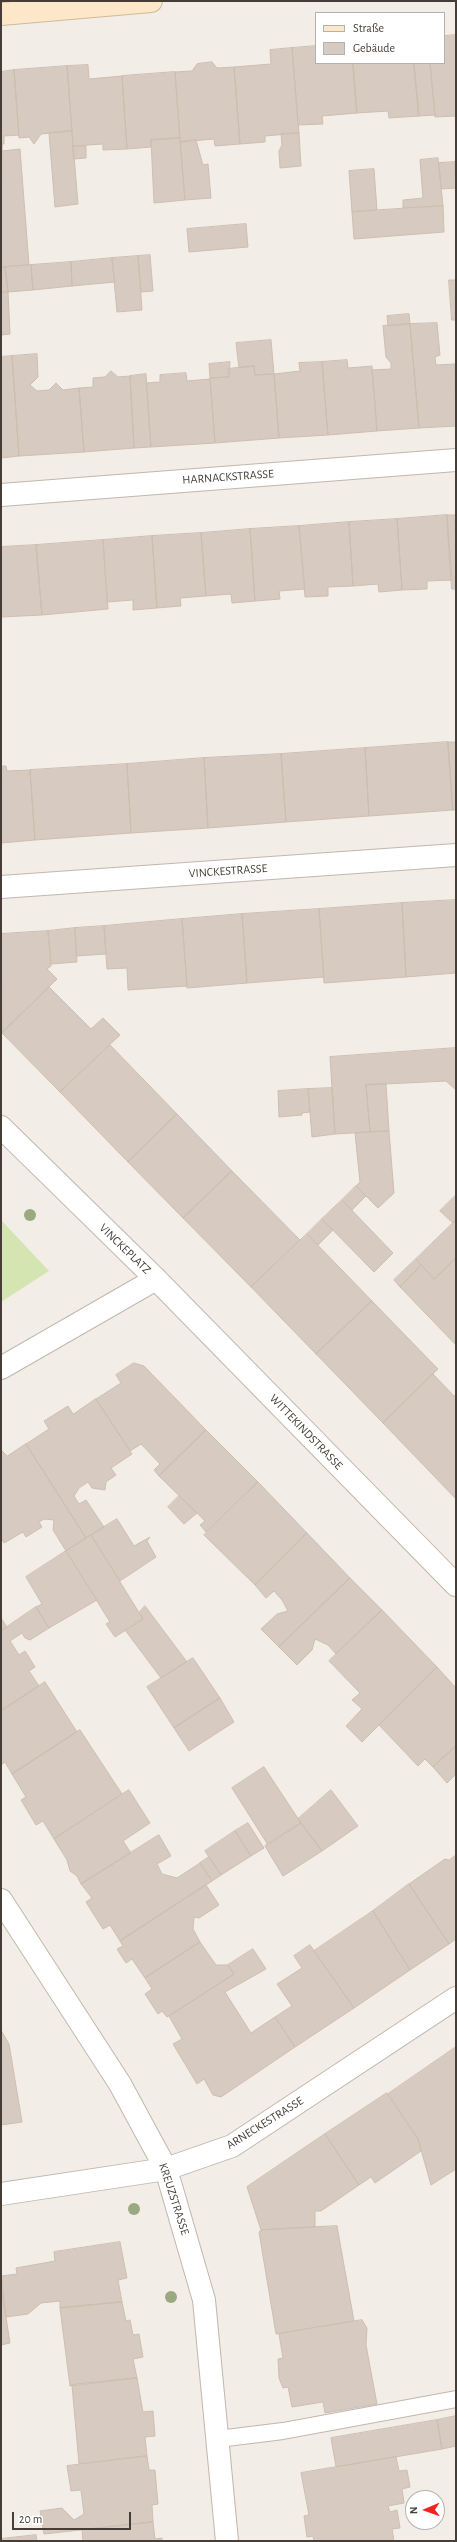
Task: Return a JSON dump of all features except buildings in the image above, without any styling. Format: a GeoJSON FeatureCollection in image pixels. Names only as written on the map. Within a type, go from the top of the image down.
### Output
{"type":"FeatureCollection","features":[{"type":"Feature","properties":{"kind":"main road"},"geometry":{"type":"LineString","coordinates":[[1,14],[151,1]]}},
{"type":"Feature","properties":{"kind":"street","name":"HARNACKSTRASSE"},"geometry":{"type":"LineString","coordinates":[[1,495],[456,460]]}},
{"type":"Feature","properties":{"kind":"street","name":"VINCKESTRASSE"},"geometry":{"type":"LineString","coordinates":[[1,887],[456,855]]}},
{"type":"Feature","properties":{"kind":"street","name":"VINCKEPLATZ"},"geometry":{"type":"LineString","coordinates":[[1,1127],[156,1279],[1,1368]]}},
{"type":"Feature","properties":{"kind":"street","name":"WITTEKINDSTRASSE"},"geometry":{"type":"LineString","coordinates":[[156,1279],[456,1585]]}},
{"type":"Feature","properties":{"kind":"street","name":"KREUZSTRASSE"},"geometry":{"type":"LineString","coordinates":[[1,1900],[120,2084],[166,2169],[204,2300],[227,2541]]}},
{"type":"Feature","properties":{"kind":"street","name":"ARNECKESTRASSE"},"geometry":{"type":"LineString","coordinates":[[1,2194],[166,2169],[232,2146],[456,1998]]}},
{"type":"Feature","properties":{"kind":"lane"},"geometry":{"type":"LineString","coordinates":[[218,2439],[283,2431],[456,2399]]}},
{"type":"Feature","properties":{"kind":"green space"},"geometry":{"type":"Polygon","coordinates":[[[1,1220],[49,1271],[1,1302],[1,1220]]]}}]}
